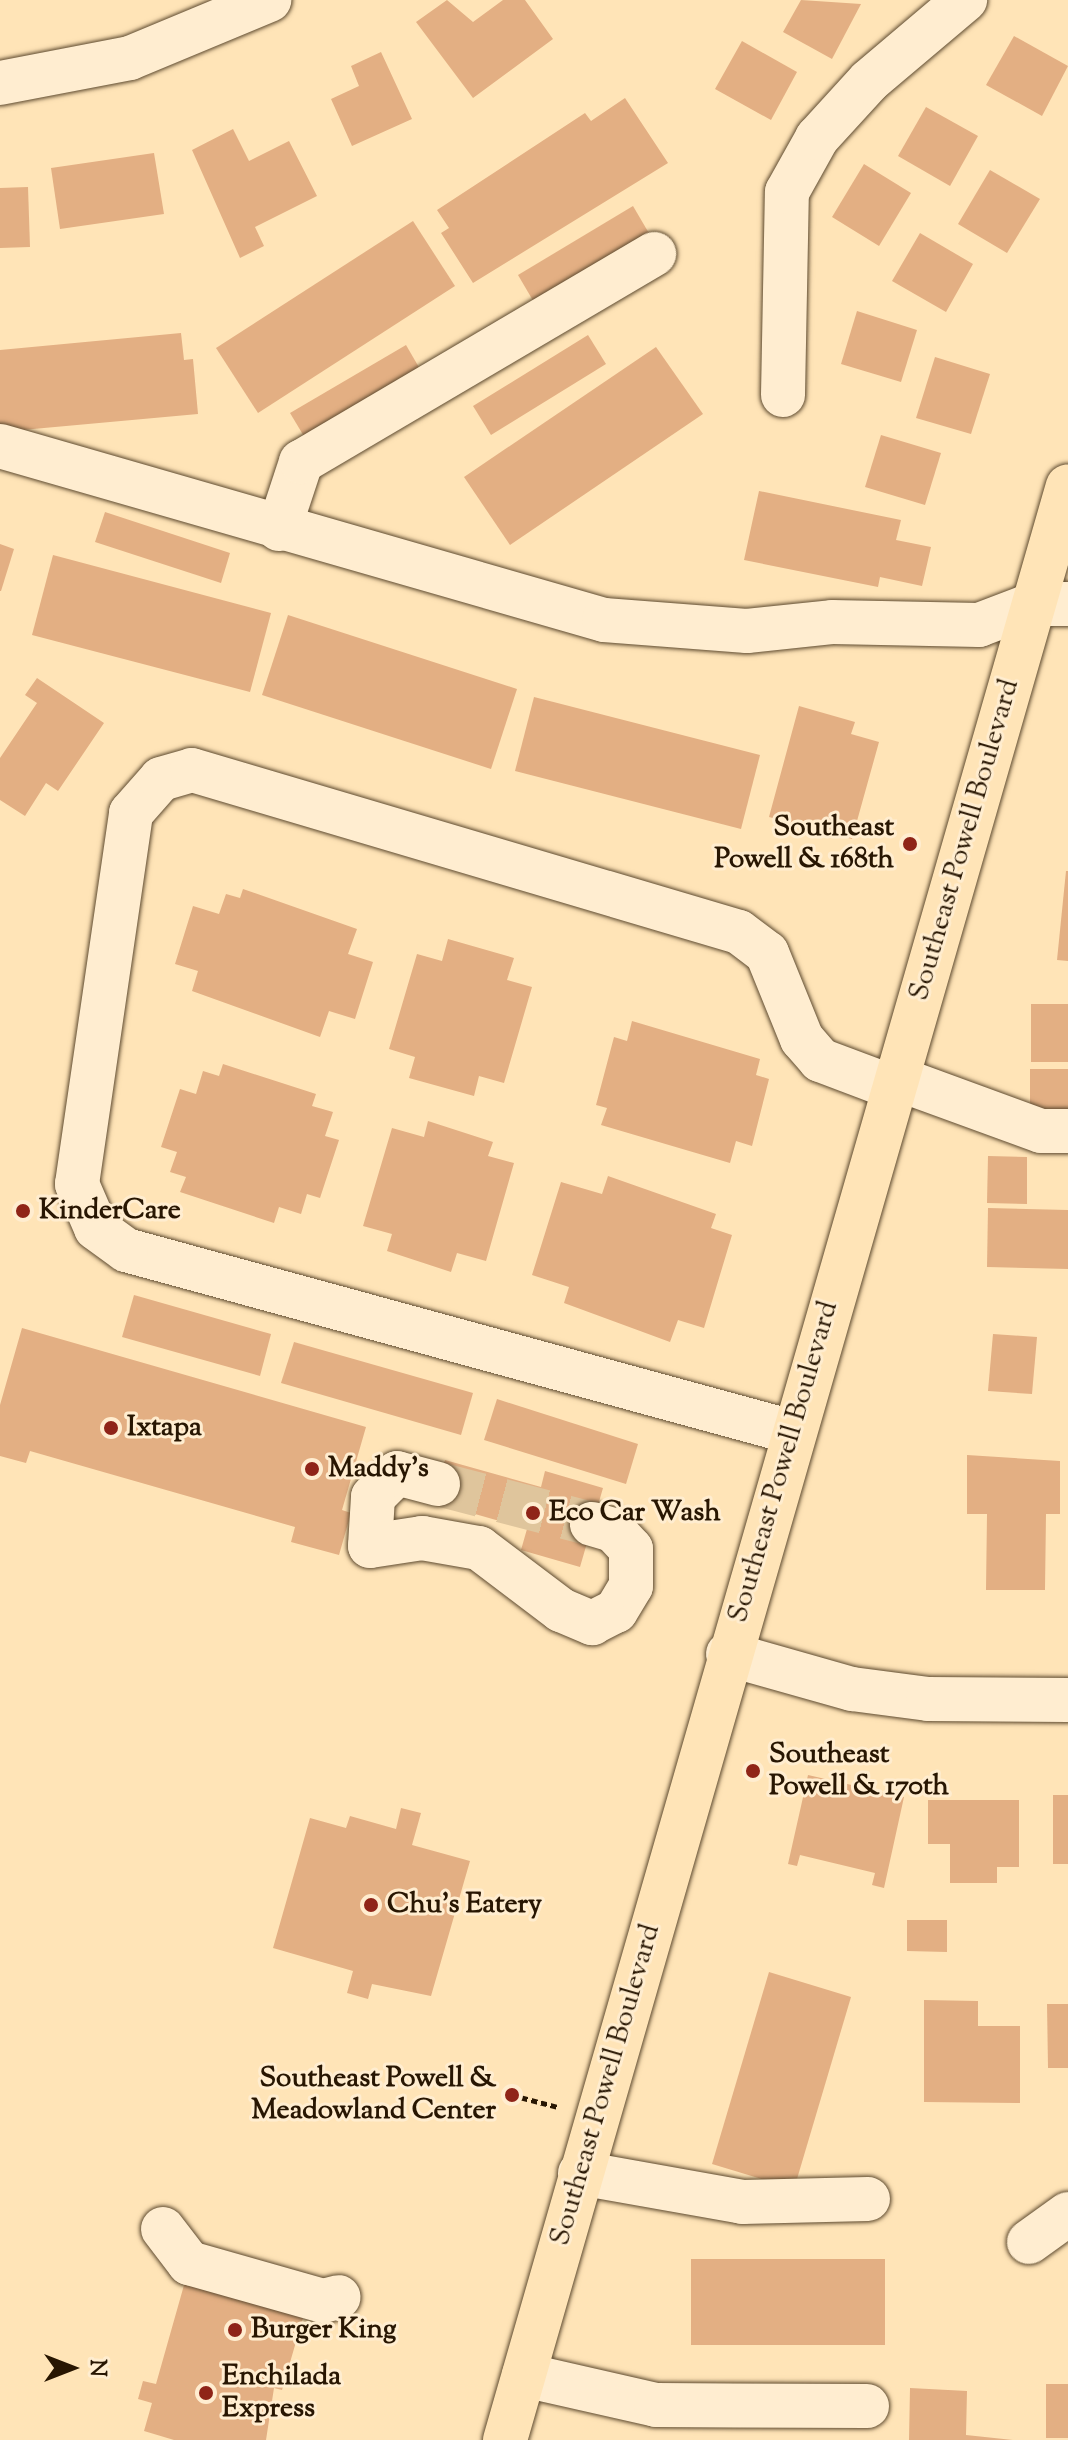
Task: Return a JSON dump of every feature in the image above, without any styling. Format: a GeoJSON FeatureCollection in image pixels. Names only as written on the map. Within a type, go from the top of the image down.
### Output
{"type":"FeatureCollection","features":[{"type":"Feature","properties":{"kind":"main road","name":"Southeast Powell Boulevard"},"geometry":{"type":"LineString","coordinates":[[505,2440],[894,1082],[1051,604],[1068,486]]}},
{"type":"Feature","properties":{"kind":"street"},"geometry":{"type":"LineString","coordinates":[[0,83],[130,58],[269,0]]}},
{"type":"Feature","properties":{"kind":"street"},"geometry":{"type":"LineString","coordinates":[[783,395],[787,192],[817,138],[848,104],[965,0]]}},
{"type":"Feature","properties":{"kind":"street"},"geometry":{"type":"LineString","coordinates":[[279,529],[301,462],[654,254]]}},
{"type":"Feature","properties":{"kind":"street"},"geometry":{"type":"LineString","coordinates":[[0,446],[279,529],[604,620],[747,631],[832,622],[979,625],[1051,604]]}},
{"type":"Feature","properties":{"kind":"street"},"geometry":{"type":"LineString","coordinates":[[792,1432],[126,1250],[96,1228],[77,1184],[131,813],[161,779],[192,770],[739,932],[767,953],[802,1039],[820,1060],[1041,1131],[1068,1131]]}},
{"type":"Feature","properties":{"kind":"street"},"geometry":{"type":"LineString","coordinates":[[438,1484],[397,1473],[373,1497],[370,1546],[422,1538],[479,1548],[561,1610],[592,1623],[616,1611],[631,1586],[631,1549],[613,1530],[592,1524]]}},
{"type":"Feature","properties":{"kind":"street"},"geometry":{"type":"LineString","coordinates":[[728,1654],[852,1689],[928,1699],[1068,1700]]}},
{"type":"Feature","properties":{"kind":"street"},"geometry":{"type":"LineString","coordinates":[[580,2173],[742,2202],[868,2199]]}},
{"type":"Feature","properties":{"kind":"street"},"geometry":{"type":"LineString","coordinates":[[1029,2242],[1068,2214]]}},
{"type":"Feature","properties":{"kind":"street"},"geometry":{"type":"LineString","coordinates":[[163,2229],[189,2263],[323,2301],[339,2297]]}},
{"type":"Feature","properties":{"kind":"street"},"geometry":{"type":"LineString","coordinates":[[524,2375],[656,2405],[867,2406]]}},
{"type":"Feature","properties":{"kind":"building"},"geometry":{"type":"Polygon","coordinates":[[[447,0],[473,22],[503,0],[525,0],[553,39],[473,98],[416,22],[447,0]]]}},
{"type":"Feature","properties":{"kind":"building"},"geometry":{"type":"Polygon","coordinates":[[[801,0],[861,4],[832,59],[783,32],[801,0]]]}},
{"type":"Feature","properties":{"kind":"building"},"geometry":{"type":"Polygon","coordinates":[[[1014,36],[1068,66],[1042,116],[986,85],[1014,36]]]}},
{"type":"Feature","properties":{"kind":"building"},"geometry":{"type":"Polygon","coordinates":[[[742,41],[797,72],[771,120],[715,89],[742,41]]]}},
{"type":"Feature","properties":{"kind":"building"},"geometry":{"type":"Polygon","coordinates":[[[381,52],[412,119],[352,146],[331,99],[359,86],[351,66],[381,52]]]}},
{"type":"Feature","properties":{"kind":"building"},"geometry":{"type":"Polygon","coordinates":[[[625,98],[668,163],[473,283],[441,233],[449,228],[437,210],[585,113],[591,121],[625,98]]]}},
{"type":"Feature","properties":{"kind":"building"},"geometry":{"type":"Polygon","coordinates":[[[926,107],[978,136],[950,186],[898,156],[926,107]]]}},
{"type":"Feature","properties":{"kind":"building"},"geometry":{"type":"Polygon","coordinates":[[[233,129],[249,161],[289,141],[317,196],[255,227],[264,246],[240,258],[192,150],[233,129]]]}},
{"type":"Feature","properties":{"kind":"building"},"geometry":{"type":"Polygon","coordinates":[[[154,153],[164,214],[60,229],[51,168],[154,153]]]}},
{"type":"Feature","properties":{"kind":"building"},"geometry":{"type":"Polygon","coordinates":[[[864,164],[911,193],[879,246],[832,217],[864,164]]]}},
{"type":"Feature","properties":{"kind":"building"},"geometry":{"type":"Polygon","coordinates":[[[990,170],[1040,199],[1007,253],[958,224],[990,170]]]}},
{"type":"Feature","properties":{"kind":"building"},"geometry":{"type":"Polygon","coordinates":[[[28,187],[30,247],[0,248],[0,188],[28,187]]]}},
{"type":"Feature","properties":{"kind":"building"},"geometry":{"type":"Polygon","coordinates":[[[633,206],[650,235],[535,304],[518,275],[633,206]]]}},
{"type":"Feature","properties":{"kind":"building"},"geometry":{"type":"Polygon","coordinates":[[[413,221],[455,286],[258,413],[216,348],[413,221]]]}},
{"type":"Feature","properties":{"kind":"building"},"geometry":{"type":"Polygon","coordinates":[[[920,233],[973,264],[946,312],[892,281],[920,233]]]}},
{"type":"Feature","properties":{"kind":"building"},"geometry":{"type":"Polygon","coordinates":[[[857,311],[917,330],[901,382],[841,364],[857,311]]]}},
{"type":"Feature","properties":{"kind":"building"},"geometry":{"type":"Polygon","coordinates":[[[181,333],[184,360],[193,359],[198,414],[0,432],[0,350],[181,333]]]}},
{"type":"Feature","properties":{"kind":"building"},"geometry":{"type":"Polygon","coordinates":[[[588,335],[606,364],[491,435],[473,406],[588,335]]]}},
{"type":"Feature","properties":{"kind":"building"},"geometry":{"type":"Polygon","coordinates":[[[406,345],[424,376],[308,443],[290,413],[406,345]]]}},
{"type":"Feature","properties":{"kind":"building"},"geometry":{"type":"Polygon","coordinates":[[[656,347],[703,414],[510,545],[464,477],[656,347]]]}},
{"type":"Feature","properties":{"kind":"building"},"geometry":{"type":"Polygon","coordinates":[[[935,357],[990,374],[971,434],[916,418],[935,357]]]}},
{"type":"Feature","properties":{"kind":"building"},"geometry":{"type":"Polygon","coordinates":[[[881,435],[941,453],[925,505],[865,487],[881,435]]]}},
{"type":"Feature","properties":{"kind":"building"},"geometry":{"type":"Polygon","coordinates":[[[759,491],[901,520],[896,540],[931,547],[922,586],[880,577],[878,587],[744,560],[759,491]]]}},
{"type":"Feature","properties":{"kind":"building"},"geometry":{"type":"Polygon","coordinates":[[[105,512],[230,553],[221,583],[95,542],[105,512]]]}},
{"type":"Feature","properties":{"kind":"building"},"geometry":{"type":"Polygon","coordinates":[[[0,544],[14,549],[1,591],[0,591],[0,544]]]}},
{"type":"Feature","properties":{"kind":"building"},"geometry":{"type":"Polygon","coordinates":[[[53,555],[271,613],[250,692],[32,635],[53,555]]]}},
{"type":"Feature","properties":{"kind":"building"},"geometry":{"type":"Polygon","coordinates":[[[288,615],[517,689],[491,769],[262,695],[288,615]]]}},
{"type":"Feature","properties":{"kind":"building"},"geometry":{"type":"Polygon","coordinates":[[[37,678],[104,723],[58,791],[46,783],[25,816],[0,800],[0,758],[37,703],[25,695],[37,678]]]}},
{"type":"Feature","properties":{"kind":"building"},"geometry":{"type":"Polygon","coordinates":[[[534,697],[760,755],[741,829],[515,771],[534,697]]]}},
{"type":"Feature","properties":{"kind":"building"},"geometry":{"type":"Polygon","coordinates":[[[799,706],[855,722],[851,734],[879,742],[852,839],[769,817],[799,706]]]}},
{"type":"Feature","properties":{"kind":"building"},"geometry":{"type":"Polygon","coordinates":[[[1068,871],[1068,961],[1057,960],[1068,871]]]}},
{"type":"Feature","properties":{"kind":"building"},"geometry":{"type":"Polygon","coordinates":[[[243,889],[357,929],[348,954],[373,962],[355,1019],[329,1011],[320,1037],[192,991],[198,971],[175,964],[193,906],[219,914],[226,894],[240,898],[243,889]]]}},
{"type":"Feature","properties":{"kind":"building"},"geometry":{"type":"Polygon","coordinates":[[[448,939],[514,958],[507,980],[532,987],[504,1083],[479,1076],[474,1096],[409,1078],[415,1057],[389,1049],[417,954],[442,961],[448,939]]]}},
{"type":"Feature","properties":{"kind":"building"},"geometry":{"type":"Polygon","coordinates":[[[1031,1004],[1068,1004],[1068,1062],[1031,1062],[1031,1004]]]}},
{"type":"Feature","properties":{"kind":"building"},"geometry":{"type":"Polygon","coordinates":[[[632,1021],[760,1059],[756,1075],[769,1079],[752,1146],[736,1141],[730,1163],[601,1125],[607,1108],[596,1105],[614,1037],[627,1041],[632,1021]]]}},
{"type":"Feature","properties":{"kind":"building"},"geometry":{"type":"Polygon","coordinates":[[[223,1064],[316,1094],[312,1106],[333,1112],[325,1136],[339,1140],[320,1198],[307,1194],[301,1214],[279,1207],[274,1223],[180,1192],[186,1177],[170,1172],[177,1152],[161,1147],[180,1089],[196,1094],[203,1071],[219,1076],[223,1064]]]}},
{"type":"Feature","properties":{"kind":"building"},"geometry":{"type":"Polygon","coordinates":[[[1030,1069],[1068,1069],[1068,1116],[1030,1116],[1030,1069]]]}},
{"type":"Feature","properties":{"kind":"building"},"geometry":{"type":"Polygon","coordinates":[[[428,1121],[493,1142],[488,1156],[514,1163],[486,1261],[457,1253],[451,1272],[387,1251],[392,1234],[363,1226],[392,1128],[424,1137],[428,1121]]]}},
{"type":"Feature","properties":{"kind":"building"},"geometry":{"type":"Polygon","coordinates":[[[988,1156],[1027,1157],[1027,1204],[987,1203],[988,1156]]]}},
{"type":"Feature","properties":{"kind":"building"},"geometry":{"type":"Polygon","coordinates":[[[608,1176],[716,1214],[711,1228],[732,1235],[704,1328],[678,1320],[670,1342],[564,1303],[569,1287],[532,1275],[561,1182],[602,1194],[608,1176]]]}},
{"type":"Feature","properties":{"kind":"building"},"geometry":{"type":"Polygon","coordinates":[[[988,1208],[1068,1210],[1068,1269],[987,1267],[988,1208]]]}},
{"type":"Feature","properties":{"kind":"building"},"geometry":{"type":"Polygon","coordinates":[[[134,1295],[271,1334],[260,1376],[122,1337],[134,1295]]]}},
{"type":"Feature","properties":{"kind":"building"},"geometry":{"type":"Polygon","coordinates":[[[22,1328],[366,1427],[342,1510],[351,1513],[339,1555],[291,1542],[295,1527],[30,1451],[26,1463],[0,1456],[0,1405],[22,1328]]]}},
{"type":"Feature","properties":{"kind":"building"},"geometry":{"type":"Polygon","coordinates":[[[993,1334],[1037,1337],[1032,1394],[988,1391],[993,1334]]]}},
{"type":"Feature","properties":{"kind":"building"},"geometry":{"type":"Polygon","coordinates":[[[294,1342],[473,1393],[461,1435],[281,1383],[294,1342]]]}},
{"type":"Feature","properties":{"kind":"building"},"geometry":{"type":"Polygon","coordinates":[[[497,1399],[638,1444],[626,1484],[484,1440],[497,1399]]]}},
{"type":"Feature","properties":{"kind":"building"},"geometry":{"type":"Polygon","coordinates":[[[967,1455],[1060,1461],[1060,1514],[1046,1514],[1045,1590],[986,1590],[987,1514],[967,1514],[967,1455]]]}},
{"type":"Feature","properties":{"kind":"building","name":"Eco Car Wash"},"geometry":{"type":"Polygon","coordinates":[[[445,1460],[541,1487],[545,1471],[603,1488],[580,1567],[521,1550],[527,1529],[433,1502],[445,1460]]]}},
{"type":"Feature","properties":{"kind":"building"},"geometry":{"type":"Polygon","coordinates":[[[808,1775],[904,1797],[884,1888],[872,1885],[875,1873],[800,1855],[797,1866],[788,1864],[808,1775]]]}},
{"type":"Feature","properties":{"kind":"building"},"geometry":{"type":"Polygon","coordinates":[[[1053,1795],[1068,1795],[1068,1864],[1053,1864],[1053,1795]]]}},
{"type":"Feature","properties":{"kind":"building"},"geometry":{"type":"Polygon","coordinates":[[[928,1800],[1019,1800],[1019,1867],[997,1867],[997,1883],[950,1883],[950,1844],[928,1844],[928,1800]]]}},
{"type":"Feature","properties":{"kind":"building","name":"Chu's Eatery"},"geometry":{"type":"Polygon","coordinates":[[[401,1808],[421,1813],[412,1845],[470,1861],[431,1996],[372,1984],[368,1999],[347,1993],[353,1971],[273,1948],[310,1818],[346,1828],[350,1816],[396,1829],[401,1808]]]}},
{"type":"Feature","properties":{"kind":"building"},"geometry":{"type":"Polygon","coordinates":[[[907,1920],[947,1920],[947,1952],[907,1951],[907,1920]]]}},
{"type":"Feature","properties":{"kind":"building"},"geometry":{"type":"Polygon","coordinates":[[[769,1972],[851,1997],[794,2189],[712,2164],[769,1972]]]}},
{"type":"Feature","properties":{"kind":"building"},"geometry":{"type":"Polygon","coordinates":[[[924,2000],[978,2001],[978,2026],[1020,2026],[1020,2103],[924,2102],[924,2000]]]}},
{"type":"Feature","properties":{"kind":"building"},"geometry":{"type":"Polygon","coordinates":[[[1047,2004],[1068,2004],[1068,2068],[1048,2068],[1047,2004]]]}},
{"type":"Feature","properties":{"kind":"building"},"geometry":{"type":"Polygon","coordinates":[[[691,2259],[885,2259],[885,2345],[691,2345],[691,2259]]]}},
{"type":"Feature","properties":{"kind":"building"},"geometry":{"type":"Polygon","coordinates":[[[188,2271],[307,2304],[282,2390],[274,2388],[266,2440],[174,2440],[144,2431],[152,2403],[138,2399],[143,2381],[156,2384],[188,2271]]]}},
{"type":"Feature","properties":{"kind":"building"},"geometry":{"type":"Polygon","coordinates":[[[1046,2384],[1068,2384],[1068,2438],[1046,2438],[1046,2384]]]}},
{"type":"Feature","properties":{"kind":"building"},"geometry":{"type":"Polygon","coordinates":[[[910,2388],[967,2391],[966,2435],[1013,2440],[909,2440],[910,2388]]]}},
{"type":"Feature","properties":{"kind":"tunnel"},"geometry":{"type":"LineString","coordinates":[[438,1484],[592,1524]]}},
{"type":"Feature","properties":{"kind":"place","name":"Southeast Powell & 168th"},"geometry":{"type":"Point","coordinates":[910,844]}},
{"type":"Feature","properties":{"kind":"place","name":"KinderCare"},"geometry":{"type":"Point","coordinates":[23,1211]}},
{"type":"Feature","properties":{"kind":"place","name":"Ixtapa"},"geometry":{"type":"Point","coordinates":[111,1428]}},
{"type":"Feature","properties":{"kind":"place","name":"Maddy's"},"geometry":{"type":"Point","coordinates":[312,1469]}},
{"type":"Feature","properties":{"kind":"place","name":"Eco Car Wash"},"geometry":{"type":"Point","coordinates":[533,1513]}},
{"type":"Feature","properties":{"kind":"place","name":"Southeast Powell & 170th"},"geometry":{"type":"Point","coordinates":[753,1771]}},
{"type":"Feature","properties":{"kind":"place","name":"Chu's Eatery"},"geometry":{"type":"Point","coordinates":[371,1905]}},
{"type":"Feature","properties":{"kind":"place","name":"Southeast Powell & Meadowland Center"},"geometry":{"type":"Point","coordinates":[512,2095]}},
{"type":"Feature","properties":{"kind":"place","name":"Burger King"},"geometry":{"type":"Point","coordinates":[235,2330]}},
{"type":"Feature","properties":{"kind":"place","name":"Enchilada Express"},"geometry":{"type":"Point","coordinates":[206,2393]}}]}
